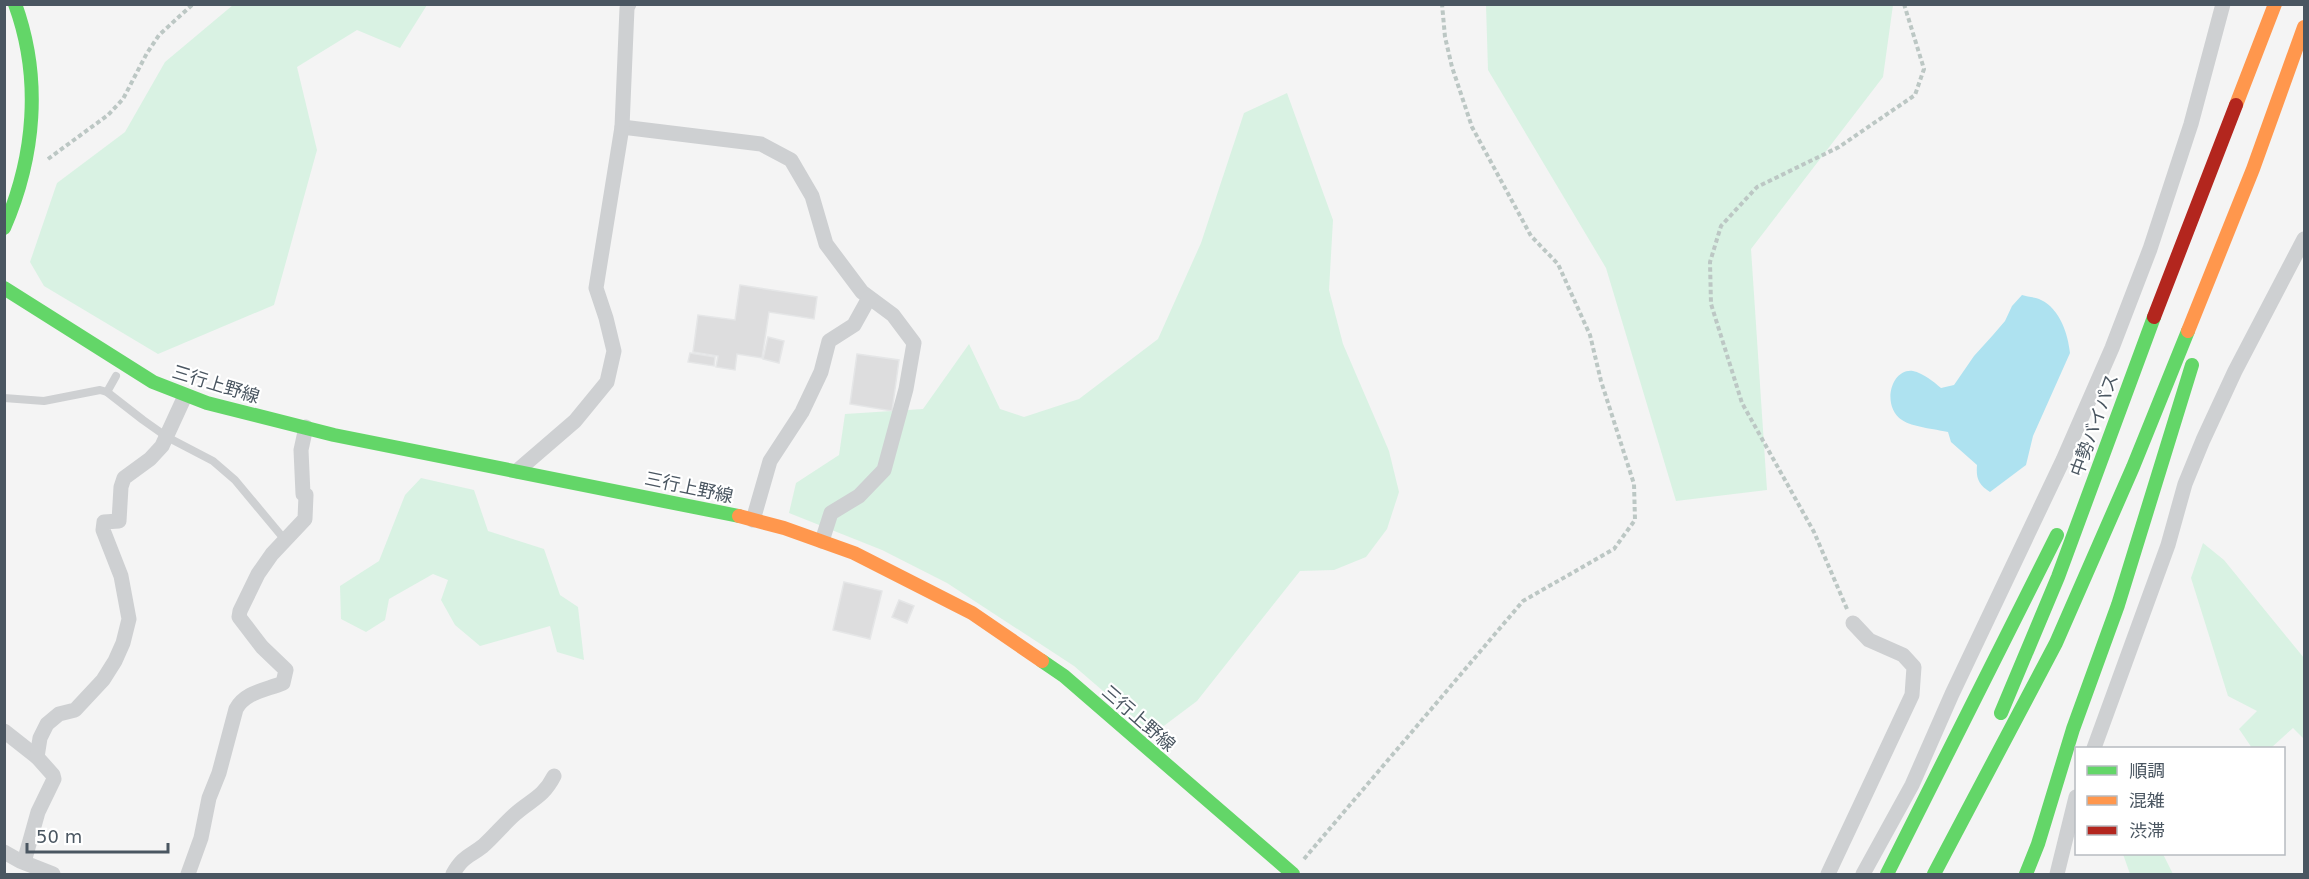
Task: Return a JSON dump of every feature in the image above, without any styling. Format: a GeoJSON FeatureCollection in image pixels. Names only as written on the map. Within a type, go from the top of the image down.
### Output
{"type":"FeatureCollection","features":[{"type":"Feature","properties":{"kind":"main road"},"geometry":{"type":"LineString","coordinates":[[4,228],[20,194],[32,130],[30,71],[15,4]]}},
{"type":"Feature","properties":{"kind":"main road","name":"中勢バイパス"},"geometry":{"type":"LineString","coordinates":[[1943,856],[2058,577],[2141,351],[2275,4]]}},
{"type":"Feature","properties":{"kind":"main road","name":"中勢バイパス"},"geometry":{"type":"LineString","coordinates":[[1934,874],[2056,643],[2133,468],[2253,169],[2304,27]]}},
{"type":"Feature","properties":{"kind":"main road"},"geometry":{"type":"LineString","coordinates":[[2026,874],[2038,844],[2073,729],[2118,605],[2253,169]]}},
{"type":"Feature","properties":{"kind":"main road","name":"三行上野線"},"geometry":{"type":"LineString","coordinates":[[4,288],[136,372],[185,396],[231,410],[334,435],[753,520],[822,541],[888,569],[972,613],[1064,676],[1293,874]]}},
{"type":"Feature","properties":{"kind":"main road"},"geometry":{"type":"LineString","coordinates":[[1887,874],[2064,519],[2141,351]]}},
{"type":"Feature","properties":{"kind":"street"},"geometry":{"type":"LineString","coordinates":[[517,471],[575,421],[607,382],[614,351],[596,288],[622,127],[629,4]]}},
{"type":"Feature","properties":{"kind":"street"},"geometry":{"type":"LineString","coordinates":[[1863,874],[1912,785],[1952,694],[2063,460],[2112,348],[2150,249],[2191,123],[2223,4]]}},
{"type":"Feature","properties":{"kind":"street"},"geometry":{"type":"LineString","coordinates":[[622,127],[760,144],[791,160],[812,196],[826,244],[862,292],[893,315],[914,343],[906,389],[884,470],[859,495],[831,513],[822,541]]}},
{"type":"Feature","properties":{"kind":"street"},"geometry":{"type":"LineString","coordinates":[[2094,747],[2168,545],[2186,484],[2203,440],[2235,371],[2304,239]]}},
{"type":"Feature","properties":{"kind":"street"},"geometry":{"type":"LineString","coordinates":[[753,520],[770,461],[802,412],[821,372],[829,341],[854,325],[870,298]]}},
{"type":"Feature","properties":{"kind":"street"},"geometry":{"type":"LineString","coordinates":[[37,757],[40,738],[47,724],[59,714],[75,710],[103,680],[119,652],[129,619],[121,576],[103,527],[104,522],[119,521],[121,487],[124,478],[150,459],[167,437],[185,396]]}},
{"type":"Feature","properties":{"kind":"street"},"geometry":{"type":"LineString","coordinates":[[188,874],[201,838],[209,798],[219,773],[239,703],[248,695],[283,683],[285,678],[286,670],[262,647],[239,617],[240,610],[258,574],[272,554],[304,519],[306,495],[303,494],[301,450],[306,427]]}},
{"type":"Feature","properties":{"kind":"street"},"geometry":{"type":"LineString","coordinates":[[1828,874],[1912,695],[1914,668],[1903,655],[1869,640],[1853,623]]}},
{"type":"Feature","properties":{"kind":"street"},"geometry":{"type":"LineString","coordinates":[[4,731],[37,757],[54,779],[38,812],[24,862]]}},
{"type":"Feature","properties":{"kind":"street"},"geometry":{"type":"LineString","coordinates":[[453,874],[467,855],[482,847],[516,813],[538,798],[547,789],[554,776]]}},
{"type":"Feature","properties":{"kind":"street"},"geometry":{"type":"LineString","coordinates":[[2057,874],[2075,801]]}},
{"type":"Feature","properties":{"kind":"street"},"geometry":{"type":"LineString","coordinates":[[4,852],[53,874]]}},
{"type":"Feature","properties":{"kind":"lane"},"geometry":{"type":"LineString","coordinates":[[107,392],[116,376]]}},
{"type":"Feature","properties":{"kind":"lane"},"geometry":{"type":"LineString","coordinates":[[4,398],[44,400],[100,390],[107,392],[167,437],[213,461],[235,480],[285,540]]}},
{"type":"Feature","properties":{"kind":"path"},"geometry":{"type":"LineString","coordinates":[[26,170],[54,156],[108,115],[123,99],[159,35],[193,4]]}},
{"type":"Feature","properties":{"kind":"path"},"geometry":{"type":"LineString","coordinates":[[1293,874],[1523,601],[1614,549],[1635,520],[1634,484],[1601,381],[1590,335],[1558,264],[1531,236],[1472,127],[1452,67],[1445,37],[1442,4]]}},
{"type":"Feature","properties":{"kind":"path"},"geometry":{"type":"LineString","coordinates":[[1853,623],[1814,532],[1742,403],[1711,304],[1710,262],[1721,226],[1757,187],[1839,147],[1915,96],[1924,69],[1904,4]]}},
{"type":"Feature","properties":{"kind":"green space"},"geometry":{"type":"Polygon","coordinates":[[[233,5],[427,5],[400,48],[357,30],[297,67],[317,150],[274,305],[158,354],[44,286],[30,262],[57,183],[125,132],[165,62],[233,5]]]}},
{"type":"Feature","properties":{"kind":"green space"},"geometry":{"type":"Polygon","coordinates":[[[1486,5],[1893,5],[1883,77],[1751,249],[1767,490],[1676,501],[1606,268],[1488,70],[1486,5]]]}},
{"type":"Feature","properties":{"kind":"green space"},"geometry":{"type":"Polygon","coordinates":[[[1287,93],[1333,220],[1329,290],[1343,344],[1389,451],[1399,492],[1387,529],[1366,557],[1334,570],[1300,571],[1197,701],[1153,734],[1074,666],[947,583],[882,550],[789,513],[796,483],[839,455],[845,414],[923,409],[969,344],[1000,409],[1024,417],[1079,399],[1158,339],[1201,243],[1244,113],[1287,93]]]}},
{"type":"Feature","properties":{"kind":"green space"},"geometry":{"type":"Polygon","coordinates":[[[421,478],[474,490],[488,531],[544,549],[560,595],[578,607],[584,660],[557,652],[550,626],[480,646],[455,625],[441,600],[448,580],[433,574],[389,599],[385,620],[366,632],[341,619],[340,586],[379,561],[405,495],[421,478]]]}},
{"type":"Feature","properties":{"kind":"green space"},"geometry":{"type":"Polygon","coordinates":[[[2203,543],[2224,560],[2304,658],[2304,739],[2293,728],[2272,747],[2251,747],[2239,729],[2257,711],[2228,696],[2191,578],[2203,543]]]}},
{"type":"Feature","properties":{"kind":"green space"},"geometry":{"type":"Polygon","coordinates":[[[2123,855],[2164,855],[2173,874],[2130,874],[2123,855]]]}},
{"type":"Feature","properties":{"kind":"water"},"geometry":{"type":"Polygon","coordinates":[[[2022,295],[2039,299],[2053,309],[2065,330],[2070,353],[2033,436],[2026,465],[1990,492],[1979,480],[1977,465],[1951,442],[1948,432],[1912,424],[1902,420],[1896,414],[1890,398],[1891,389],[1899,375],[1913,371],[1941,388],[1954,385],[1974,356],[2005,321],[2012,306],[2022,295]]]}},
{"type":"Feature","properties":{"kind":"building"},"geometry":{"type":"Polygon","coordinates":[[[740,285],[817,297],[814,319],[769,312],[762,358],[737,354],[735,370],[716,367],[718,356],[693,352],[698,315],[735,320],[740,285]]]}},
{"type":"Feature","properties":{"kind":"building"},"geometry":{"type":"Polygon","coordinates":[[[768,337],[784,341],[779,363],[763,359],[768,337]]]}},
{"type":"Feature","properties":{"kind":"building"},"geometry":{"type":"Polygon","coordinates":[[[690,353],[715,357],[714,366],[688,362],[690,353]]]}},
{"type":"Feature","properties":{"kind":"building"},"geometry":{"type":"Polygon","coordinates":[[[857,354],[899,360],[892,411],[850,404],[857,354]]]}},
{"type":"Feature","properties":{"kind":"building"},"geometry":{"type":"Polygon","coordinates":[[[844,582],[882,591],[870,639],[833,630],[844,582]]]}},
{"type":"Feature","properties":{"kind":"building"},"geometry":{"type":"Polygon","coordinates":[[[899,600],[914,606],[907,623],[892,617],[899,600]]]}},
{"type":"Feature","properties":{"kind":"traffic: fast"},"geometry":{"type":"LineString","coordinates":[[4,228],[23,173],[31,117],[32,89],[29,60],[24,32],[15,4]]}},
{"type":"Feature","properties":{"kind":"traffic: fast"},"geometry":{"type":"LineString","coordinates":[[4,288],[153,382],[207,403],[334,435],[739,516]]}},
{"type":"Feature","properties":{"kind":"traffic: fast"},"geometry":{"type":"LineString","coordinates":[[2001,713],[2058,577],[2154,317]]}},
{"type":"Feature","properties":{"kind":"traffic: fast"},"geometry":{"type":"LineString","coordinates":[[1934,874],[2056,643],[2133,467],[2188,331]]}},
{"type":"Feature","properties":{"kind":"traffic: fast"},"geometry":{"type":"LineString","coordinates":[[2026,874],[2038,844],[2073,729],[2118,605],[2192,365]]}},
{"type":"Feature","properties":{"kind":"traffic: fast"},"geometry":{"type":"LineString","coordinates":[[1887,874],[2057,535]]}},
{"type":"Feature","properties":{"kind":"traffic: fast"},"geometry":{"type":"LineString","coordinates":[[1042,661],[1064,676],[1293,874]]}},
{"type":"Feature","properties":{"kind":"traffic: slow"},"geometry":{"type":"LineString","coordinates":[[2236,105],[2275,4]]}},
{"type":"Feature","properties":{"kind":"traffic: slow"},"geometry":{"type":"LineString","coordinates":[[2188,331],[2253,169],[2304,27]]}},
{"type":"Feature","properties":{"kind":"traffic: slow"},"geometry":{"type":"LineString","coordinates":[[739,516],[784,528],[854,553],[972,613],[1042,661]]}},
{"type":"Feature","properties":{"kind":"traffic: jam"},"geometry":{"type":"LineString","coordinates":[[2154,317],[2236,105]]}}]}
